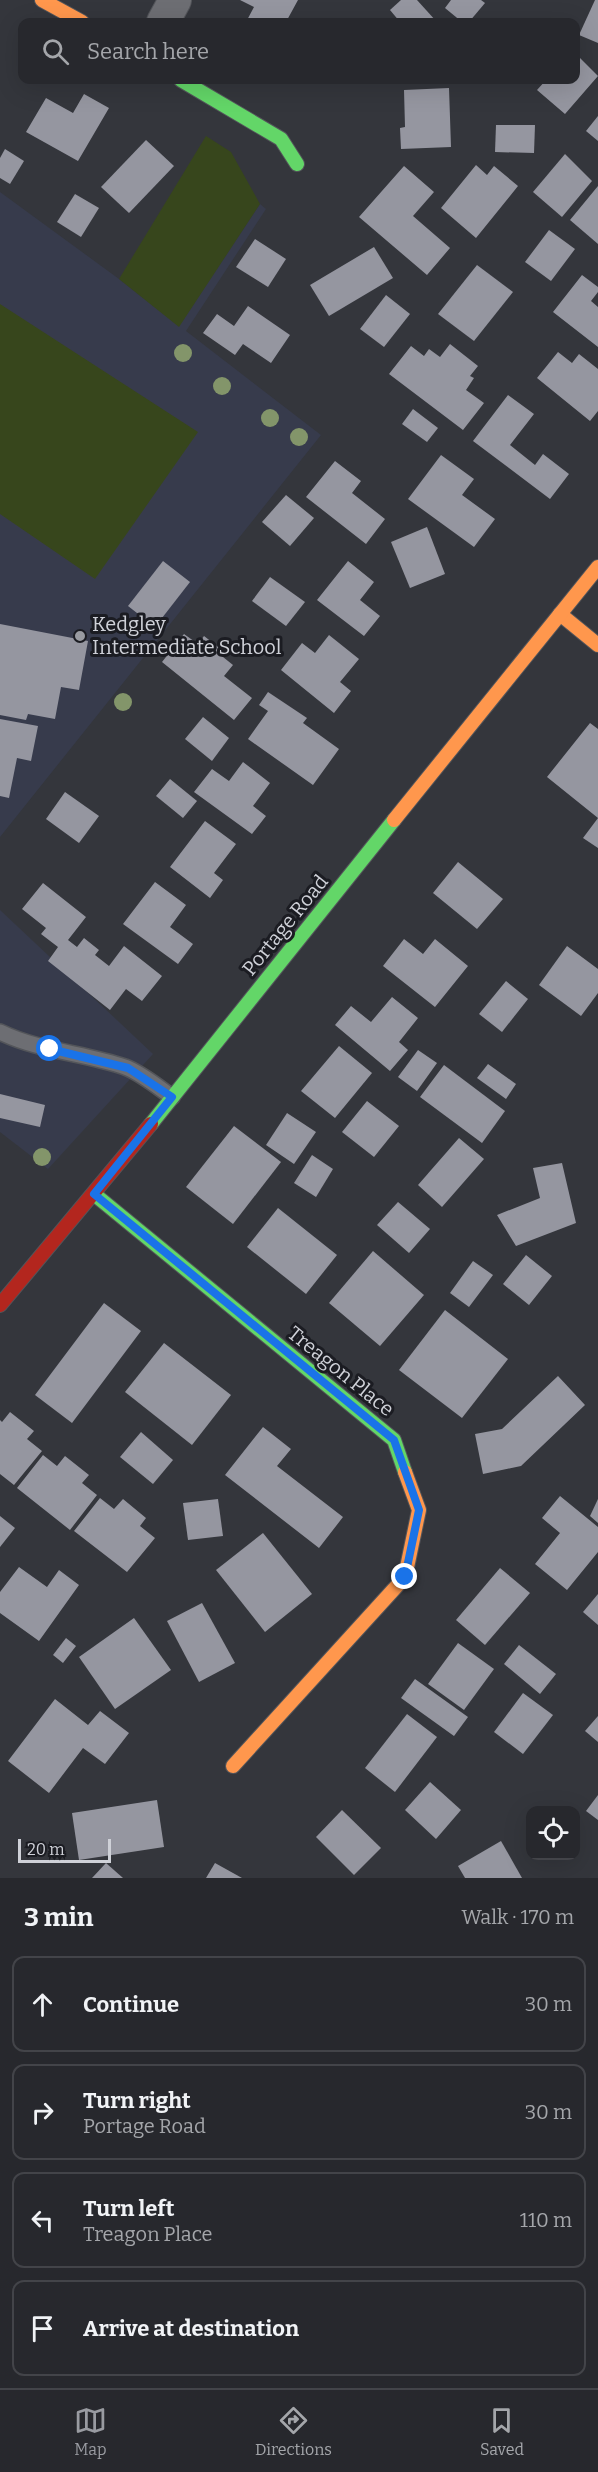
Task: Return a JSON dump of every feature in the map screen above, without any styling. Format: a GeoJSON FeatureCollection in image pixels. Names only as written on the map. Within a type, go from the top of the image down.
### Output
{"type":"FeatureCollection","features":[{"type":"Feature","properties":{"kind":"street"},"geometry":{"type":"LineString","coordinates":[[42,0],[75,18]]}},
{"type":"Feature","properties":{"kind":"street"},"geometry":{"type":"LineString","coordinates":[[165,18],[175,0]]}},
{"type":"Feature","properties":{"kind":"street"},"geometry":{"type":"LineString","coordinates":[[188,84],[281,139],[297,164]]}},
{"type":"Feature","properties":{"kind":"street","name":"Portage Road"},"geometry":{"type":"LineString","coordinates":[[0,1305],[94,1194],[598,567]]}},
{"type":"Feature","properties":{"kind":"street"},"geometry":{"type":"LineString","coordinates":[[560,614],[598,645]]}},
{"type":"Feature","properties":{"kind":"street","name":"Treagon Place"},"geometry":{"type":"LineString","coordinates":[[94,1194],[394,1440],[419,1510],[405,1577],[233,1766]]}},
{"type":"Feature","properties":{"kind":"lane"},"geometry":{"type":"LineString","coordinates":[[0,1032],[50,1049],[128,1068],[172,1097]]}},
{"type":"Feature","properties":{"kind":"shaded area","name":"Kedgley Intermediate School"},"geometry":{"type":"Polygon","coordinates":[[[0,192],[179,326],[260,204],[266,209],[186,331],[321,435],[0,837],[0,192]]]}},
{"type":"Feature","properties":{"kind":"shaded area"},"geometry":{"type":"Polygon","coordinates":[[[0,910],[153,1054],[48,1169],[0,1132],[0,910]]]}},
{"type":"Feature","properties":{"kind":"green space"},"geometry":{"type":"Polygon","coordinates":[[[206,136],[231,152],[260,204],[179,327],[119,279],[206,136]]]}},
{"type":"Feature","properties":{"kind":"green space"},"geometry":{"type":"Polygon","coordinates":[[[0,304],[198,432],[95,579],[0,514],[0,304]]]}},
{"type":"Feature","properties":{"kind":"building"},"geometry":{"type":"Polygon","coordinates":[[[240,0],[298,0],[288,18],[248,18],[254,7],[240,0]]]}},
{"type":"Feature","properties":{"kind":"building"},"geometry":{"type":"Polygon","coordinates":[[[401,0],[417,0],[433,18],[397,18],[390,10],[401,0]]]}},
{"type":"Feature","properties":{"kind":"building"},"geometry":{"type":"Polygon","coordinates":[[[451,0],[481,0],[485,3],[472,18],[457,18],[445,8],[451,0]]]}},
{"type":"Feature","properties":{"kind":"building"},"geometry":{"type":"Polygon","coordinates":[[[595,0],[598,0],[598,43],[580,35],[595,0]]]}},
{"type":"Feature","properties":{"kind":"building"},"geometry":{"type":"Polygon","coordinates":[[[580,58],[598,76],[565,114],[537,90],[542,84],[580,84],[580,58]]]}},
{"type":"Feature","properties":{"kind":"building"},"geometry":{"type":"Polygon","coordinates":[[[449,88],[451,147],[401,149],[400,128],[405,127],[404,90],[449,88]]]}},
{"type":"Feature","properties":{"kind":"building"},"geometry":{"type":"Polygon","coordinates":[[[84,94],[109,108],[78,161],[26,132],[46,98],[73,113],[84,94]]]}},
{"type":"Feature","properties":{"kind":"building"},"geometry":{"type":"Polygon","coordinates":[[[598,116],[598,141],[586,131],[598,116]]]}},
{"type":"Feature","properties":{"kind":"building"},"geometry":{"type":"Polygon","coordinates":[[[496,125],[535,125],[534,153],[495,152],[496,125]]]}},
{"type":"Feature","properties":{"kind":"building"},"geometry":{"type":"Polygon","coordinates":[[[146,140],[174,166],[129,213],[101,187],[146,140]]]}},
{"type":"Feature","properties":{"kind":"building"},"geometry":{"type":"Polygon","coordinates":[[[5,149],[24,161],[10,184],[0,178],[0,158],[5,149]]]}},
{"type":"Feature","properties":{"kind":"building"},"geometry":{"type":"Polygon","coordinates":[[[565,154],[592,181],[562,217],[533,192],[565,154]]]}},
{"type":"Feature","properties":{"kind":"building"},"geometry":{"type":"Polygon","coordinates":[[[476,165],[487,175],[494,166],[518,186],[476,238],[441,208],[476,165]]]}},
{"type":"Feature","properties":{"kind":"building"},"geometry":{"type":"Polygon","coordinates":[[[404,166],[434,192],[413,216],[450,248],[427,275],[359,217],[404,166]]]}},
{"type":"Feature","properties":{"kind":"building"},"geometry":{"type":"Polygon","coordinates":[[[598,186],[598,244],[570,220],[598,186]]]}},
{"type":"Feature","properties":{"kind":"building"},"geometry":{"type":"Polygon","coordinates":[[[75,194],[99,208],[81,237],[57,222],[75,194]]]}},
{"type":"Feature","properties":{"kind":"building"},"geometry":{"type":"Polygon","coordinates":[[[549,230],[575,249],[551,281],[525,262],[549,230]]]}},
{"type":"Feature","properties":{"kind":"building"},"geometry":{"type":"Polygon","coordinates":[[[255,239],[286,259],[268,287],[236,267],[255,239]]]}},
{"type":"Feature","properties":{"kind":"building"},"geometry":{"type":"Polygon","coordinates":[[[374,247],[393,278],[329,316],[310,285],[374,247]]]}},
{"type":"Feature","properties":{"kind":"building"},"geometry":{"type":"Polygon","coordinates":[[[477,265],[513,292],[474,341],[438,314],[477,265]]]}},
{"type":"Feature","properties":{"kind":"building"},"geometry":{"type":"Polygon","coordinates":[[[582,275],[598,287],[598,292],[591,301],[598,307],[598,347],[553,312],[582,275]]]}},
{"type":"Feature","properties":{"kind":"building"},"geometry":{"type":"Polygon","coordinates":[[[386,295],[410,314],[384,347],[360,329],[386,295]]]}},
{"type":"Feature","properties":{"kind":"building"},"geometry":{"type":"Polygon","coordinates":[[[248,306],[290,335],[271,363],[243,344],[235,355],[203,333],[217,314],[234,326],[248,306]]]}},
{"type":"Feature","properties":{"kind":"building"},"geometry":{"type":"Polygon","coordinates":[[[450,344],[478,366],[470,376],[474,378],[466,390],[484,403],[463,430],[389,374],[411,346],[424,356],[429,349],[440,357],[450,344]]]}},
{"type":"Feature","properties":{"kind":"building"},"geometry":{"type":"Polygon","coordinates":[[[558,352],[572,363],[579,354],[598,369],[598,411],[590,421],[537,378],[558,352]]]}},
{"type":"Feature","properties":{"kind":"building"},"geometry":{"type":"Polygon","coordinates":[[[508,395],[534,414],[510,445],[535,465],[543,454],[569,474],[550,499],[473,441],[508,395]]]}},
{"type":"Feature","properties":{"kind":"building"},"geometry":{"type":"Polygon","coordinates":[[[413,409],[438,428],[427,442],[402,424],[413,409]]]}},
{"type":"Feature","properties":{"kind":"building"},"geometry":{"type":"Polygon","coordinates":[[[441,455],[474,479],[462,495],[495,519],[474,547],[408,499],[441,455]]]}},
{"type":"Feature","properties":{"kind":"building"},"geometry":{"type":"Polygon","coordinates":[[[335,461],[361,481],[352,493],[385,519],[366,544],[306,497],[335,461]]]}},
{"type":"Feature","properties":{"kind":"building"},"geometry":{"type":"Polygon","coordinates":[[[286,495],[314,518],[290,546],[262,522],[286,495]]]}},
{"type":"Feature","properties":{"kind":"building"},"geometry":{"type":"Polygon","coordinates":[[[427,527],[445,574],[410,588],[391,542],[427,527]]]}},
{"type":"Feature","properties":{"kind":"building"},"geometry":{"type":"Polygon","coordinates":[[[163,561],[190,582],[155,627],[128,606],[163,561]]]}},
{"type":"Feature","properties":{"kind":"building"},"geometry":{"type":"Polygon","coordinates":[[[348,561],[374,582],[360,600],[380,616],[364,636],[317,600],[348,561]]]}},
{"type":"Feature","properties":{"kind":"building"},"geometry":{"type":"Polygon","coordinates":[[[270,577],[305,602],[286,626],[252,601],[270,577]]]}},
{"type":"Feature","properties":{"kind":"building"},"geometry":{"type":"Polygon","coordinates":[[[0,624],[88,641],[79,690],[61,687],[55,719],[28,714],[26,720],[0,715],[0,624]]]}},
{"type":"Feature","properties":{"kind":"building"},"geometry":{"type":"Polygon","coordinates":[[[184,634],[198,644],[204,636],[226,653],[223,657],[233,665],[224,676],[252,698],[234,720],[162,662],[184,634]]]}},
{"type":"Feature","properties":{"kind":"building"},"geometry":{"type":"Polygon","coordinates":[[[329,635],[359,659],[340,682],[351,691],[334,713],[281,670],[302,643],[315,653],[329,635]]]}},
{"type":"Feature","properties":{"kind":"building"},"geometry":{"type":"Polygon","coordinates":[[[268,692],[307,718],[303,723],[339,749],[313,785],[248,739],[268,711],[259,705],[268,692]]]}},
{"type":"Feature","properties":{"kind":"building"},"geometry":{"type":"Polygon","coordinates":[[[203,717],[229,738],[212,761],[185,739],[203,717]]]}},
{"type":"Feature","properties":{"kind":"building"},"geometry":{"type":"Polygon","coordinates":[[[0,719],[38,726],[31,761],[17,758],[9,798],[0,796],[0,719]]]}},
{"type":"Feature","properties":{"kind":"building"},"geometry":{"type":"Polygon","coordinates":[[[590,723],[598,729],[598,818],[547,777],[590,723]]]}},
{"type":"Feature","properties":{"kind":"building"},"geometry":{"type":"Polygon","coordinates":[[[243,762],[270,783],[253,806],[266,816],[252,834],[194,792],[212,769],[229,781],[243,762]]]}},
{"type":"Feature","properties":{"kind":"building"},"geometry":{"type":"Polygon","coordinates":[[[170,779],[197,801],[183,818],[156,796],[170,779]]]}},
{"type":"Feature","properties":{"kind":"building"},"geometry":{"type":"Polygon","coordinates":[[[65,792],[99,816],[79,843],[46,819],[65,792]]]}},
{"type":"Feature","properties":{"kind":"building"},"geometry":{"type":"Polygon","coordinates":[[[598,818],[598,848],[583,838],[598,818]]]}},
{"type":"Feature","properties":{"kind":"building"},"geometry":{"type":"Polygon","coordinates":[[[205,821],[236,844],[214,873],[223,880],[210,898],[170,867],[205,821]]]}},
{"type":"Feature","properties":{"kind":"building"},"geometry":{"type":"Polygon","coordinates":[[[458,862],[503,899],[477,929],[433,893],[458,862]]]}},
{"type":"Feature","properties":{"kind":"building"},"geometry":{"type":"Polygon","coordinates":[[[155,882],[186,905],[170,927],[193,944],[178,964],[123,924],[155,882]]]}},
{"type":"Feature","properties":{"kind":"building"},"geometry":{"type":"Polygon","coordinates":[[[43,883],[86,917],[68,940],[77,947],[84,938],[99,950],[95,955],[109,966],[124,946],[162,976],[142,1001],[126,989],[110,1010],[48,961],[58,947],[41,934],[46,928],[22,909],[43,883]]]}},
{"type":"Feature","properties":{"kind":"building"},"geometry":{"type":"Polygon","coordinates":[[[404,939],[423,954],[435,939],[468,966],[435,1007],[383,966],[404,939]]]}},
{"type":"Feature","properties":{"kind":"building"},"geometry":{"type":"Polygon","coordinates":[[[567,946],[598,969],[598,993],[581,1016],[539,985],[567,946]]]}},
{"type":"Feature","properties":{"kind":"building"},"geometry":{"type":"Polygon","coordinates":[[[506,981],[528,999],[502,1032],[479,1014],[506,981]]]}},
{"type":"Feature","properties":{"kind":"building"},"geometry":{"type":"Polygon","coordinates":[[[392,997],[418,1018],[399,1042],[408,1050],[390,1071],[335,1025],[351,1006],[371,1022],[392,997]]]}},
{"type":"Feature","properties":{"kind":"building"},"geometry":{"type":"Polygon","coordinates":[[[339,1046],[372,1073],[335,1118],[301,1091],[339,1046]]]}},
{"type":"Feature","properties":{"kind":"building"},"geometry":{"type":"Polygon","coordinates":[[[418,1050],[437,1063],[417,1091],[398,1077],[418,1050]]]}},
{"type":"Feature","properties":{"kind":"building"},"geometry":{"type":"Polygon","coordinates":[[[488,1064],[516,1084],[506,1099],[477,1078],[488,1064]]]}},
{"type":"Feature","properties":{"kind":"building"},"geometry":{"type":"Polygon","coordinates":[[[444,1065],[505,1111],[482,1143],[420,1097],[444,1065]]]}},
{"type":"Feature","properties":{"kind":"building"},"geometry":{"type":"Polygon","coordinates":[[[0,1094],[45,1105],[40,1127],[0,1118],[0,1094]]]}},
{"type":"Feature","properties":{"kind":"building"},"geometry":{"type":"Polygon","coordinates":[[[367,1101],[399,1126],[374,1157],[342,1132],[367,1101]]]}},
{"type":"Feature","properties":{"kind":"building"},"geometry":{"type":"Polygon","coordinates":[[[287,1113],[316,1132],[294,1164],[266,1145],[287,1113]]]}},
{"type":"Feature","properties":{"kind":"building"},"geometry":{"type":"Polygon","coordinates":[[[234,1126],[281,1162],[233,1224],[186,1187],[234,1126]]]}},
{"type":"Feature","properties":{"kind":"building"},"geometry":{"type":"Polygon","coordinates":[[[459,1138],[484,1159],[442,1207],[418,1185],[459,1138]]]}},
{"type":"Feature","properties":{"kind":"building"},"geometry":{"type":"Polygon","coordinates":[[[312,1155],[333,1169],[316,1197],[294,1183],[312,1155]]]}},
{"type":"Feature","properties":{"kind":"building"},"geometry":{"type":"Polygon","coordinates":[[[562,1163],[576,1223],[516,1246],[497,1215],[540,1198],[533,1168],[562,1163]]]}},
{"type":"Feature","properties":{"kind":"building"},"geometry":{"type":"Polygon","coordinates":[[[398,1202],[430,1229],[409,1253],[377,1225],[398,1202]]]}},
{"type":"Feature","properties":{"kind":"building"},"geometry":{"type":"Polygon","coordinates":[[[278,1208],[337,1255],[306,1294],[247,1247],[278,1208]]]}},
{"type":"Feature","properties":{"kind":"building"},"geometry":{"type":"Polygon","coordinates":[[[373,1251],[424,1295],[380,1346],[329,1303],[373,1251]]]}},
{"type":"Feature","properties":{"kind":"building"},"geometry":{"type":"Polygon","coordinates":[[[526,1255],[552,1276],[529,1305],[503,1284],[526,1255]]]}},
{"type":"Feature","properties":{"kind":"building"},"geometry":{"type":"Polygon","coordinates":[[[473,1261],[493,1275],[469,1307],[450,1293],[473,1261]]]}},
{"type":"Feature","properties":{"kind":"building"},"geometry":{"type":"Polygon","coordinates":[[[104,1303],[141,1331],[72,1423],[35,1395],[104,1303]]]}},
{"type":"Feature","properties":{"kind":"building"},"geometry":{"type":"Polygon","coordinates":[[[445,1310],[508,1359],[462,1418],[399,1370],[445,1310]]]}},
{"type":"Feature","properties":{"kind":"building"},"geometry":{"type":"Polygon","coordinates":[[[164,1343],[231,1395],[192,1445],[125,1392],[164,1343]]]}},
{"type":"Feature","properties":{"kind":"building"},"geometry":{"type":"Polygon","coordinates":[[[558,1376],[585,1405],[521,1466],[483,1474],[475,1434],[502,1429],[558,1376]]]}},
{"type":"Feature","properties":{"kind":"building"},"geometry":{"type":"Polygon","coordinates":[[[10,1412],[34,1431],[27,1439],[42,1451],[14,1485],[0,1474],[0,1420],[2,1422],[10,1412]]]}},
{"type":"Feature","properties":{"kind":"building"},"geometry":{"type":"Polygon","coordinates":[[[263,1427],[291,1449],[277,1466],[343,1517],[319,1548],[225,1475],[263,1427]]]}},
{"type":"Feature","properties":{"kind":"building"},"geometry":{"type":"Polygon","coordinates":[[[141,1432],[173,1460],[153,1484],[120,1457],[141,1432]]]}},
{"type":"Feature","properties":{"kind":"building"},"geometry":{"type":"Polygon","coordinates":[[[43,1455],[57,1466],[65,1456],[89,1475],[82,1483],[97,1495],[70,1530],[17,1488],[43,1455]]]}},
{"type":"Feature","properties":{"kind":"building"},"geometry":{"type":"Polygon","coordinates":[[[560,1496],[598,1527],[598,1552],[567,1590],[535,1564],[560,1533],[542,1518],[560,1496]]]}},
{"type":"Feature","properties":{"kind":"building"},"geometry":{"type":"Polygon","coordinates":[[[100,1498],[114,1509],[123,1499],[146,1518],[140,1526],[155,1538],[127,1572],[74,1531],[100,1498]]]}},
{"type":"Feature","properties":{"kind":"building"},"geometry":{"type":"Polygon","coordinates":[[[218,1499],[223,1536],[188,1540],[183,1503],[218,1499]]]}},
{"type":"Feature","properties":{"kind":"building"},"geometry":{"type":"Polygon","coordinates":[[[598,1499],[598,1523],[590,1516],[598,1499]]]}},
{"type":"Feature","properties":{"kind":"building"},"geometry":{"type":"Polygon","coordinates":[[[0,1516],[15,1528],[0,1547],[0,1516]]]}},
{"type":"Feature","properties":{"kind":"building"},"geometry":{"type":"Polygon","coordinates":[[[263,1533],[312,1594],[265,1632],[216,1570],[263,1533]]]}},
{"type":"Feature","properties":{"kind":"building"},"geometry":{"type":"Polygon","coordinates":[[[19,1567],[47,1587],[59,1570],[79,1585],[39,1641],[0,1613],[0,1592],[19,1567]]]}},
{"type":"Feature","properties":{"kind":"building"},"geometry":{"type":"Polygon","coordinates":[[[500,1568],[530,1593],[485,1645],[456,1620],[500,1568]]]}},
{"type":"Feature","properties":{"kind":"building"},"geometry":{"type":"Polygon","coordinates":[[[598,1594],[598,1625],[583,1612],[598,1594]]]}},
{"type":"Feature","properties":{"kind":"building"},"geometry":{"type":"Polygon","coordinates":[[[202,1603],[235,1663],[199,1682],[167,1621],[202,1603]]]}},
{"type":"Feature","properties":{"kind":"building"},"geometry":{"type":"Polygon","coordinates":[[[134,1618],[171,1670],[115,1709],[79,1657],[134,1618]]]}},
{"type":"Feature","properties":{"kind":"building"},"geometry":{"type":"Polygon","coordinates":[[[66,1638],[76,1646],[63,1663],[53,1655],[66,1638]]]}},
{"type":"Feature","properties":{"kind":"building"},"geometry":{"type":"Polygon","coordinates":[[[458,1643],[494,1669],[464,1710],[428,1684],[458,1643]]]}},
{"type":"Feature","properties":{"kind":"building"},"geometry":{"type":"Polygon","coordinates":[[[519,1645],[556,1674],[540,1694],[504,1664],[519,1645]]]}},
{"type":"Feature","properties":{"kind":"building"},"geometry":{"type":"Polygon","coordinates":[[[415,1679],[468,1717],[454,1736],[401,1698],[415,1679]]]}},
{"type":"Feature","properties":{"kind":"building"},"geometry":{"type":"Polygon","coordinates":[[[523,1693],[553,1715],[523,1754],[494,1732],[523,1693]]]}},
{"type":"Feature","properties":{"kind":"building"},"geometry":{"type":"Polygon","coordinates":[[[55,1699],[88,1725],[100,1711],[129,1733],[105,1764],[83,1748],[49,1793],[8,1761],[55,1699]]]}},
{"type":"Feature","properties":{"kind":"building"},"geometry":{"type":"Polygon","coordinates":[[[407,1714],[437,1737],[395,1792],[365,1768],[407,1714]]]}},
{"type":"Feature","properties":{"kind":"building"},"geometry":{"type":"Polygon","coordinates":[[[598,1716],[598,1742],[585,1731],[598,1716]]]}},
{"type":"Feature","properties":{"kind":"building"},"geometry":{"type":"Polygon","coordinates":[[[430,1782],[461,1810],[436,1839],[405,1810],[430,1782]]]}},
{"type":"Feature","properties":{"kind":"building"},"geometry":{"type":"Polygon","coordinates":[[[598,1795],[598,1820],[586,1811],[598,1795]]]}},
{"type":"Feature","properties":{"kind":"building"},"geometry":{"type":"Polygon","coordinates":[[[157,1800],[164,1847],[79,1860],[72,1813],[157,1800]]]}},
{"type":"Feature","properties":{"kind":"building"},"geometry":{"type":"Polygon","coordinates":[[[342,1810],[381,1848],[354,1875],[316,1837],[342,1810]]]}},
{"type":"Feature","properties":{"kind":"building"},"geometry":{"type":"Polygon","coordinates":[[[501,1841],[522,1878],[465,1878],[458,1866],[501,1841]]]}},
{"type":"Feature","properties":{"kind":"building"},"geometry":{"type":"Polygon","coordinates":[[[106,1863],[123,1878],[92,1878],[106,1863]]]}},
{"type":"Feature","properties":{"kind":"building"},"geometry":{"type":"Polygon","coordinates":[[[215,1863],[242,1878],[206,1878],[215,1863]]]}},
{"type":"Feature","properties":{"kind":"traffic: fast"},"geometry":{"type":"LineString","coordinates":[[188,84],[281,139],[297,164]]}},
{"type":"Feature","properties":{"kind":"traffic: fast"},"geometry":{"type":"LineString","coordinates":[[151,1124],[394,820]]}},
{"type":"Feature","properties":{"kind":"traffic: fast"},"geometry":{"type":"LineString","coordinates":[[94,1194],[394,1440],[405,1472]]}},
{"type":"Feature","properties":{"kind":"traffic: slow"},"geometry":{"type":"LineString","coordinates":[[42,0],[75,18]]}},
{"type":"Feature","properties":{"kind":"traffic: slow"},"geometry":{"type":"LineString","coordinates":[[394,820],[598,567]]}},
{"type":"Feature","properties":{"kind":"traffic: slow"},"geometry":{"type":"LineString","coordinates":[[560,614],[598,645]]}},
{"type":"Feature","properties":{"kind":"traffic: slow"},"geometry":{"type":"LineString","coordinates":[[233,1766],[405,1577],[419,1510],[405,1472]]}},
{"type":"Feature","properties":{"kind":"traffic: jam"},"geometry":{"type":"LineString","coordinates":[[0,1305],[151,1124]]}},
{"type":"Feature","properties":{"kind":"place","name":"Kedgley Intermediate School"},"geometry":{"type":"Point","coordinates":[80,636]}},
{"type":"Feature","properties":{"kind":"route"},"geometry":{"type":"LineString","coordinates":[[50,1049],[128,1068],[172,1097],[94,1194],[394,1440],[419,1510],[405,1577]]}}]}
